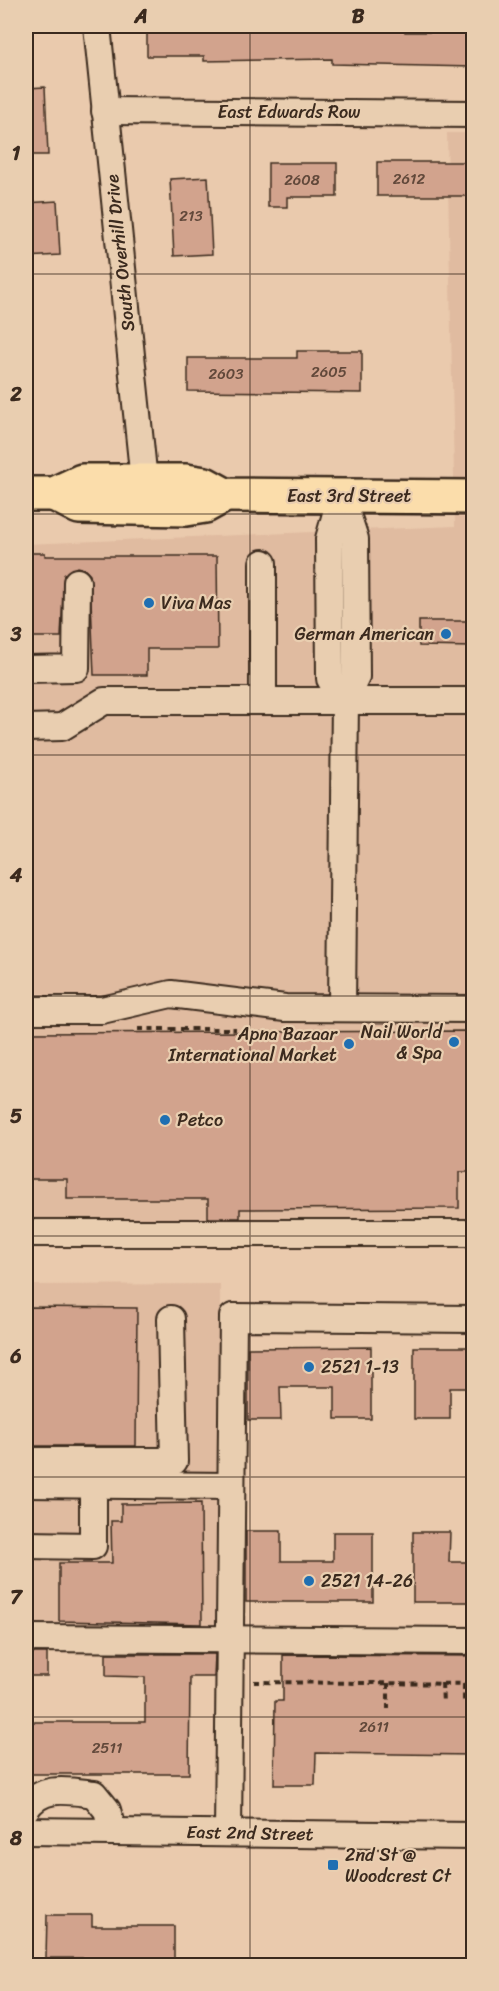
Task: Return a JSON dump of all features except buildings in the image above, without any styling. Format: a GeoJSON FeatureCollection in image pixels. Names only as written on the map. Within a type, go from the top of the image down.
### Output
{"type":"FeatureCollection","features":[{"type":"Feature","properties":{"kind":"main road","name":"East 3rd Street"},"geometry":{"type":"LineString","coordinates":[[40,494],[82,481],[144,481],[199,482],[225,495],[474,497]]}},
{"type":"Feature","properties":{"kind":"main road","name":"East 3rd Street"},"geometry":{"type":"LineString","coordinates":[[40,494],[83,508],[186,509],[205,507],[225,495]]}},
{"type":"Feature","properties":{"kind":"street","name":"South Overhill Drive"},"geometry":{"type":"LineString","coordinates":[[97,26],[144,481]]}},
{"type":"Feature","properties":{"kind":"street","name":"East Edwards Row"},"geometry":{"type":"LineString","coordinates":[[105,111],[474,114]]}},
{"type":"Feature","properties":{"kind":"street"},"geometry":{"type":"LineString","coordinates":[[341,496],[355,539],[356,677],[345,699],[342,1008]]}},
{"type":"Feature","properties":{"kind":"street"},"geometry":{"type":"LineString","coordinates":[[263,563],[263,701]]}},
{"type":"Feature","properties":{"kind":"street"},"geometry":{"type":"LineString","coordinates":[[26,669],[76,668],[77,582]]}},
{"type":"Feature","properties":{"kind":"street"},"geometry":{"type":"LineString","coordinates":[[26,728],[62,727],[104,701],[345,699],[474,701]]}},
{"type":"Feature","properties":{"kind":"street"},"geometry":{"type":"LineString","coordinates":[[26,1010],[102,1010],[171,994],[285,1008],[474,1009]]}},
{"type":"Feature","properties":{"kind":"street"},"geometry":{"type":"LineString","coordinates":[[26,1233],[474,1233]]}},
{"type":"Feature","properties":{"kind":"street"},"geometry":{"type":"LineString","coordinates":[[228,1833],[233,1317],[474,1318]]}},
{"type":"Feature","properties":{"kind":"street"},"geometry":{"type":"LineString","coordinates":[[26,1461],[174,1461],[171,1319]]}},
{"type":"Feature","properties":{"kind":"street"},"geometry":{"type":"LineString","coordinates":[[26,1484],[231,1486]]}},
{"type":"Feature","properties":{"kind":"street"},"geometry":{"type":"LineString","coordinates":[[26,1545],[93,1546],[93,1485]]}},
{"type":"Feature","properties":{"kind":"street"},"geometry":{"type":"LineString","coordinates":[[26,1638],[474,1641]]}},
{"type":"Feature","properties":{"kind":"street"},"geometry":{"type":"LineString","coordinates":[[26,1809],[42,1793],[64,1790],[94,1794],[106,1810],[112,1832]]}},
{"type":"Feature","properties":{"kind":"street","name":"East 2nd Street"},"geometry":{"type":"LineString","coordinates":[[26,1831],[474,1836]]}},
{"type":"Feature","properties":{"kind":"path"},"geometry":{"type":"LineString","coordinates":[[230,1682],[474,1684]]}},
{"type":"Feature","properties":{"kind":"path"},"geometry":{"type":"LineString","coordinates":[[388,1683],[388,1709]]}},
{"type":"Feature","properties":{"kind":"path"},"geometry":{"type":"LineString","coordinates":[[442,1683],[443,1703]]}},
{"type":"Feature","properties":{"kind":"path"},"geometry":{"type":"LineString","coordinates":[[464,1684],[464,1703]]}},
{"type":"Feature","properties":{"kind":"shaded area"},"geometry":{"type":"Polygon","coordinates":[[[447,133],[473,133],[473,1232],[26,1224],[26,544],[455,526],[447,133]]]}},
{"type":"Feature","properties":{"kind":"shaded area"},"geometry":{"type":"Polygon","coordinates":[[[220,1284],[221,1628],[26,1628],[26,1285],[220,1284]]]}},
{"type":"Feature","properties":{"kind":"place","name":"Viva Mas"},"geometry":{"type":"Point","coordinates":[149,603]}},
{"type":"Feature","properties":{"kind":"place","name":"German American"},"geometry":{"type":"Point","coordinates":[446,634]}},
{"type":"Feature","properties":{"kind":"place","name":"Nail World & Spa"},"geometry":{"type":"Point","coordinates":[454,1042]}},
{"type":"Feature","properties":{"kind":"place","name":"Apna Bazaar International Market"},"geometry":{"type":"Point","coordinates":[349,1044]}},
{"type":"Feature","properties":{"kind":"place","name":"Petco"},"geometry":{"type":"Point","coordinates":[165,1120]}},
{"type":"Feature","properties":{"kind":"place","name":"2521 1-13"},"geometry":{"type":"Point","coordinates":[309,1367]}},
{"type":"Feature","properties":{"kind":"place","name":"2521 14-26"},"geometry":{"type":"Point","coordinates":[309,1581]}},
{"type":"Feature","properties":{"kind":"place","name":"2nd St @ Woodcrest Ct"},"geometry":{"type":"Point","coordinates":[333,1865]}}]}
